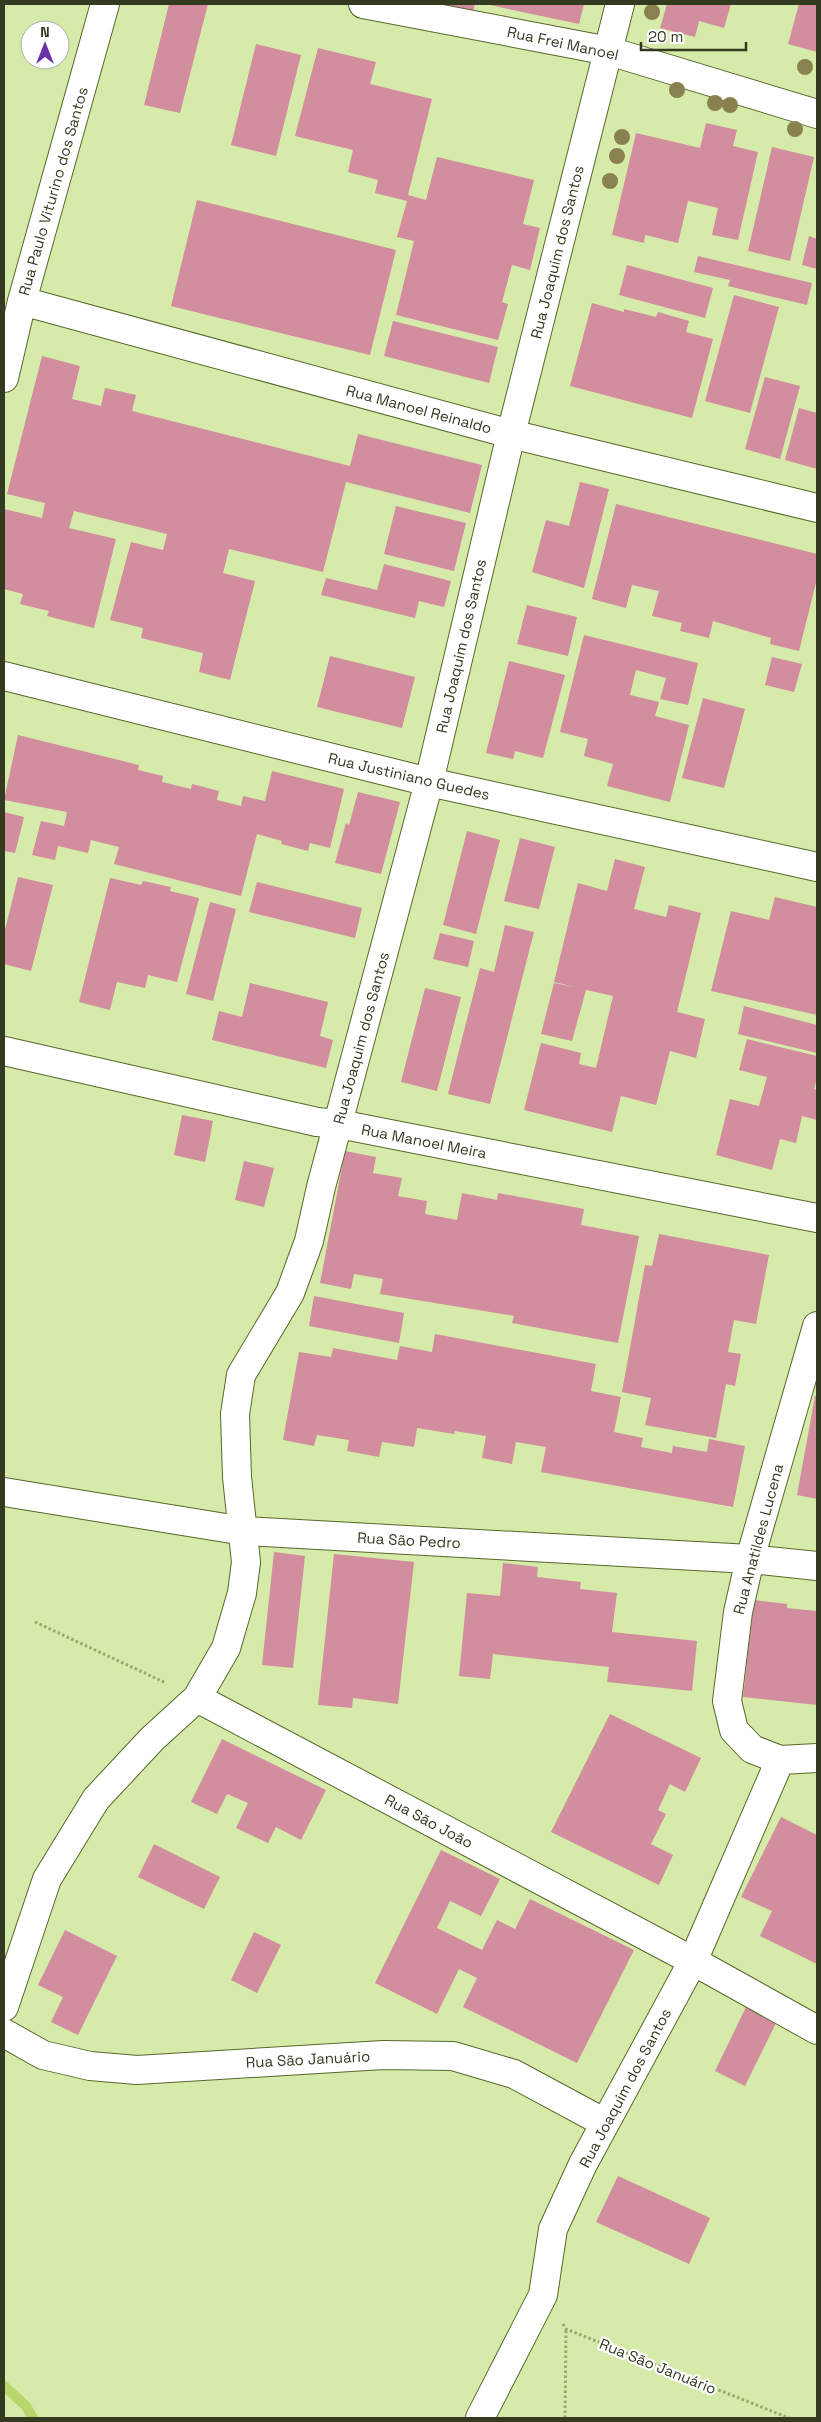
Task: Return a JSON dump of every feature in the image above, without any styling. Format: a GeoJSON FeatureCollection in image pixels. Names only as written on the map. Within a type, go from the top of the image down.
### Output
{"type":"FeatureCollection","features":[{"type":"Feature","properties":{"kind":"street","name":"Rua Paulo Viturino dos Santos"},"geometry":{"type":"LineString","coordinates":[[4,378],[22,301],[105,4]]}},
{"type":"Feature","properties":{"kind":"street","name":"Rua Frei Manoel"},"geometry":{"type":"LineString","coordinates":[[363,4],[608,51],[817,114]]}},
{"type":"Feature","properties":{"kind":"street","name":"Rua Joaquim dos Santos"},"geometry":{"type":"LineString","coordinates":[[4,2007],[47,1879],[96,1800],[152,1739],[197,1698],[226,1648],[242,1593],[246,1562],[237,1477],[235,1414],[241,1375],[290,1293],[309,1241],[429,782],[510,434],[620,4]]}},
{"type":"Feature","properties":{"kind":"street","name":"Rua Manoel Reinaldo"},"geometry":{"type":"LineString","coordinates":[[22,301],[510,434],[817,508]]}},
{"type":"Feature","properties":{"kind":"street","name":"Rua Justiniano Guedes"},"geometry":{"type":"LineString","coordinates":[[4,676],[429,782],[817,866]]}},
{"type":"Feature","properties":{"kind":"street","name":"Rua Manoel Meira"},"geometry":{"type":"LineString","coordinates":[[4,1051],[317,1122],[339,1124],[817,1218]]}},
{"type":"Feature","properties":{"kind":"street","name":"Rua Anatildes Lucena"},"geometry":{"type":"LineString","coordinates":[[780,1760],[752,1749],[734,1730],[727,1701],[738,1612],[750,1559],[817,1326]]}},
{"type":"Feature","properties":{"kind":"street","name":"Rua São Pedro"},"geometry":{"type":"LineString","coordinates":[[4,1492],[244,1531],[750,1559],[817,1566]]}},
{"type":"Feature","properties":{"kind":"street","name":"Rua São João"},"geometry":{"type":"LineString","coordinates":[[197,1698],[693,1961],[817,2030]]}},
{"type":"Feature","properties":{"kind":"street"},"geometry":{"type":"LineString","coordinates":[[780,1760],[817,1758]]}},
{"type":"Feature","properties":{"kind":"street","name":"Rua Joaquim dos Santos"},"geometry":{"type":"LineString","coordinates":[[480,2418],[543,2295],[553,2229],[583,2164],[693,1961],[780,1760]]}},
{"type":"Feature","properties":{"kind":"street","name":"Rua São Januário"},"geometry":{"type":"LineString","coordinates":[[4,2033],[44,2054],[90,2066],[137,2070],[382,2054],[453,2056],[514,2074],[605,2123]]}},
{"type":"Feature","properties":{"kind":"path"},"geometry":{"type":"LineString","coordinates":[[35,1622],[197,1698]]}},
{"type":"Feature","properties":{"kind":"path"},"geometry":{"type":"LineString","coordinates":[[543,2295],[566,2329],[565,2418]]}},
{"type":"Feature","properties":{"kind":"path","name":"Rua São Januário"},"geometry":{"type":"LineString","coordinates":[[566,2329],[789,2418]]}},
{"type":"Feature","properties":{"kind":"building"},"geometry":{"type":"Polygon","coordinates":[[[169,4],[208,4],[180,113],[144,105],[169,4]]]}},
{"type":"Feature","properties":{"kind":"building"},"geometry":{"type":"Polygon","coordinates":[[[440,4],[475,4],[473,12],[440,6],[440,4]]]}},
{"type":"Feature","properties":{"kind":"building"},"geometry":{"type":"Polygon","coordinates":[[[485,4],[584,4],[579,24],[485,4]]]}},
{"type":"Feature","properties":{"kind":"building"},"geometry":{"type":"Polygon","coordinates":[[[667,4],[731,4],[724,28],[699,21],[695,37],[660,28],[667,4]]]}},
{"type":"Feature","properties":{"kind":"building"},"geometry":{"type":"Polygon","coordinates":[[[799,4],[817,4],[817,52],[788,44],[799,4]]]}},
{"type":"Feature","properties":{"kind":"building"},"geometry":{"type":"Polygon","coordinates":[[[256,44],[301,55],[276,156],[231,145],[256,44]]]}},
{"type":"Feature","properties":{"kind":"building"},"geometry":{"type":"Polygon","coordinates":[[[318,48],[376,62],[370,84],[432,99],[408,195],[426,200],[437,157],[534,180],[523,224],[540,228],[530,270],[512,265],[502,302],[508,304],[498,340],[396,315],[414,241],[397,237],[407,201],[375,193],[378,180],[348,172],[353,150],[295,136],[318,48]]]}},
{"type":"Feature","properties":{"kind":"building"},"geometry":{"type":"Polygon","coordinates":[[[706,123],[737,130],[733,146],[758,152],[738,240],[712,235],[718,208],[688,201],[678,243],[645,235],[644,243],[612,235],[636,133],[700,148],[706,123]]]}},
{"type":"Feature","properties":{"kind":"building"},"geometry":{"type":"Polygon","coordinates":[[[772,147],[814,157],[790,261],[748,251],[772,147]]]}},
{"type":"Feature","properties":{"kind":"building"},"geometry":{"type":"Polygon","coordinates":[[[197,200],[396,250],[370,355],[171,306],[197,200]]]}},
{"type":"Feature","properties":{"kind":"building"},"geometry":{"type":"Polygon","coordinates":[[[809,236],[817,239],[817,269],[802,265],[809,236]]]}},
{"type":"Feature","properties":{"kind":"building"},"geometry":{"type":"Polygon","coordinates":[[[698,256],[812,283],[807,305],[728,286],[730,280],[694,272],[698,256]]]}},
{"type":"Feature","properties":{"kind":"building"},"geometry":{"type":"Polygon","coordinates":[[[627,265],[713,288],[705,318],[619,295],[627,265]]]}},
{"type":"Feature","properties":{"kind":"building"},"geometry":{"type":"Polygon","coordinates":[[[734,295],[779,307],[750,413],[705,401],[734,295]]]}},
{"type":"Feature","properties":{"kind":"building"},"geometry":{"type":"Polygon","coordinates":[[[592,303],[624,312],[624,309],[656,317],[658,312],[689,321],[686,332],[713,339],[692,418],[570,386],[592,303]]]}},
{"type":"Feature","properties":{"kind":"building"},"geometry":{"type":"Polygon","coordinates":[[[393,321],[498,347],[489,383],[384,356],[393,321]]]}},
{"type":"Feature","properties":{"kind":"building"},"geometry":{"type":"Polygon","coordinates":[[[42,356],[80,366],[72,399],[101,406],[105,388],[136,395],[132,411],[350,466],[358,434],[482,465],[470,513],[346,482],[323,572],[229,549],[223,573],[255,581],[230,680],[199,672],[203,653],[141,638],[143,628],[110,620],[131,542],[163,550],[167,534],[74,511],[69,528],[116,539],[94,628],[47,616],[49,611],[20,604],[23,594],[4,589],[4,509],[42,518],[45,503],[7,494],[42,356]]]}},
{"type":"Feature","properties":{"kind":"building"},"geometry":{"type":"Polygon","coordinates":[[[765,377],[800,386],[780,459],[745,449],[765,377]]]}},
{"type":"Feature","properties":{"kind":"building"},"geometry":{"type":"Polygon","coordinates":[[[799,408],[817,413],[817,469],[785,460],[799,408]]]}},
{"type":"Feature","properties":{"kind":"building"},"geometry":{"type":"Polygon","coordinates":[[[580,482],[609,489],[584,588],[532,572],[546,520],[569,526],[580,482]]]}},
{"type":"Feature","properties":{"kind":"building"},"geometry":{"type":"Polygon","coordinates":[[[616,504],[817,554],[817,579],[799,651],[770,644],[771,638],[713,621],[709,638],[680,631],[682,623],[652,616],[659,591],[632,585],[626,608],[592,599],[616,504]]]}},
{"type":"Feature","properties":{"kind":"building"},"geometry":{"type":"Polygon","coordinates":[[[396,506],[466,523],[454,571],[384,554],[396,506]]]}},
{"type":"Feature","properties":{"kind":"building"},"geometry":{"type":"Polygon","coordinates":[[[384,564],[451,581],[444,607],[419,601],[415,618],[321,595],[326,578],[377,590],[384,564]]]}},
{"type":"Feature","properties":{"kind":"building"},"geometry":{"type":"Polygon","coordinates":[[[527,605],[577,617],[568,656],[517,644],[527,605]]]}},
{"type":"Feature","properties":{"kind":"building"},"geometry":{"type":"Polygon","coordinates":[[[584,635],[698,663],[688,705],[660,699],[666,678],[636,670],[630,695],[659,702],[655,716],[689,725],[670,802],[607,786],[613,764],[584,756],[588,739],[560,732],[584,635]]]}},
{"type":"Feature","properties":{"kind":"building"},"geometry":{"type":"Polygon","coordinates":[[[330,656],[415,677],[402,728],[317,707],[330,656]]]}},
{"type":"Feature","properties":{"kind":"building"},"geometry":{"type":"Polygon","coordinates":[[[772,657],[802,664],[794,692],[765,685],[772,657]]]}},
{"type":"Feature","properties":{"kind":"building"},"geometry":{"type":"Polygon","coordinates":[[[509,661],[565,675],[543,758],[515,751],[513,759],[486,753],[509,661]]]}},
{"type":"Feature","properties":{"kind":"building"},"geometry":{"type":"Polygon","coordinates":[[[703,698],[745,709],[724,788],[682,778],[703,698]]]}},
{"type":"Feature","properties":{"kind":"building"},"geometry":{"type":"Polygon","coordinates":[[[18,735],[139,765],[138,770],[163,776],[162,782],[191,789],[192,784],[219,791],[217,800],[241,806],[243,796],[265,801],[272,771],[344,789],[330,848],[310,843],[308,851],[281,844],[282,841],[257,834],[241,896],[114,864],[119,847],[91,840],[88,853],[58,846],[55,860],[32,855],[41,821],[64,826],[67,812],[4,800],[18,735]]]}},
{"type":"Feature","properties":{"kind":"building"},"geometry":{"type":"Polygon","coordinates":[[[358,792],[400,802],[381,874],[335,863],[346,823],[349,825],[358,792]]]}},
{"type":"Feature","properties":{"kind":"building"},"geometry":{"type":"Polygon","coordinates":[[[4,812],[24,817],[15,853],[4,851],[4,812]]]}},
{"type":"Feature","properties":{"kind":"building"},"geometry":{"type":"Polygon","coordinates":[[[467,831],[500,840],[476,934],[443,925],[467,831]]]}},
{"type":"Feature","properties":{"kind":"building"},"geometry":{"type":"Polygon","coordinates":[[[520,838],[555,847],[539,909],[504,901],[520,838]]]}},
{"type":"Feature","properties":{"kind":"building"},"geometry":{"type":"Polygon","coordinates":[[[615,859],[645,867],[634,909],[666,917],[669,905],[701,913],[677,1012],[705,1019],[696,1058],[670,1051],[656,1105],[621,1096],[612,1132],[524,1110],[541,1043],[581,1053],[579,1064],[596,1068],[613,996],[586,990],[572,1041],[541,1034],[554,983],[575,987],[554,982],[578,883],[607,891],[615,859]]]}},
{"type":"Feature","properties":{"kind":"building"},"geometry":{"type":"Polygon","coordinates":[[[18,877],[53,885],[31,971],[4,964],[4,934],[18,877]]]}},
{"type":"Feature","properties":{"kind":"building"},"geometry":{"type":"Polygon","coordinates":[[[110,878],[141,885],[143,881],[171,887],[170,891],[199,898],[177,982],[148,975],[145,988],[117,982],[110,1010],[79,1002],[110,878]]]}},
{"type":"Feature","properties":{"kind":"building"},"geometry":{"type":"Polygon","coordinates":[[[257,882],[362,908],[355,938],[249,912],[257,882]]]}},
{"type":"Feature","properties":{"kind":"building"},"geometry":{"type":"Polygon","coordinates":[[[775,897],[817,907],[817,1015],[711,991],[731,911],[769,920],[775,897]]]}},
{"type":"Feature","properties":{"kind":"building"},"geometry":{"type":"Polygon","coordinates":[[[210,902],[236,909],[213,1001],[186,994],[210,902]]]}},
{"type":"Feature","properties":{"kind":"building"},"geometry":{"type":"Polygon","coordinates":[[[505,925],[534,932],[490,1104],[448,1094],[480,968],[494,972],[505,925]]]}},
{"type":"Feature","properties":{"kind":"building"},"geometry":{"type":"Polygon","coordinates":[[[440,933],[474,941],[468,967],[433,959],[440,933]]]}},
{"type":"Feature","properties":{"kind":"building"},"geometry":{"type":"Polygon","coordinates":[[[250,983],[328,1002],[320,1036],[333,1040],[326,1068],[212,1040],[219,1011],[242,1017],[250,983]]]}},
{"type":"Feature","properties":{"kind":"building"},"geometry":{"type":"Polygon","coordinates":[[[425,988],[461,997],[437,1091],[401,1082],[425,988]]]}},
{"type":"Feature","properties":{"kind":"building"},"geometry":{"type":"Polygon","coordinates":[[[744,1006],[817,1025],[817,1053],[738,1034],[744,1006]]]}},
{"type":"Feature","properties":{"kind":"building"},"geometry":{"type":"Polygon","coordinates":[[[747,1039],[817,1056],[817,1078],[814,1089],[817,1090],[817,1120],[802,1116],[796,1143],[780,1139],[772,1170],[716,1155],[730,1099],[759,1106],[767,1077],[739,1070],[747,1039]]]}},
{"type":"Feature","properties":{"kind":"building"},"geometry":{"type":"Polygon","coordinates":[[[182,1115],[213,1121],[205,1162],[174,1155],[182,1115]]]}},
{"type":"Feature","properties":{"kind":"building"},"geometry":{"type":"Polygon","coordinates":[[[345,1151],[376,1157],[373,1173],[402,1178],[398,1196],[427,1201],[425,1214],[457,1220],[462,1193],[497,1200],[498,1193],[584,1209],[581,1225],[639,1236],[618,1343],[512,1323],[514,1316],[380,1294],[383,1279],[354,1274],[351,1289],[320,1283],[345,1151]]]}},
{"type":"Feature","properties":{"kind":"building"},"geometry":{"type":"Polygon","coordinates":[[[244,1161],[274,1168],[264,1207],[235,1200],[244,1161]]]}},
{"type":"Feature","properties":{"kind":"building"},"geometry":{"type":"Polygon","coordinates":[[[659,1234],[769,1255],[756,1324],[734,1320],[728,1352],[741,1354],[735,1386],[726,1384],[716,1438],[645,1425],[651,1398],[622,1392],[645,1265],[652,1266],[659,1234]]]}},
{"type":"Feature","properties":{"kind":"building"},"geometry":{"type":"Polygon","coordinates":[[[314,1296],[404,1313],[399,1343],[309,1326],[314,1296]]]}},
{"type":"Feature","properties":{"kind":"building"},"geometry":{"type":"Polygon","coordinates":[[[435,1334],[596,1364],[591,1391],[621,1397],[614,1432],[643,1438],[641,1447],[672,1453],[673,1446],[707,1452],[709,1439],[745,1446],[733,1507],[541,1472],[546,1447],[516,1442],[512,1464],[482,1458],[486,1436],[455,1431],[454,1434],[417,1428],[414,1447],[382,1442],[379,1457],[347,1451],[349,1440],[317,1435],[314,1446],[283,1440],[299,1352],[331,1357],[333,1348],[397,1360],[400,1346],[432,1352],[435,1334]]]}},
{"type":"Feature","properties":{"kind":"building"},"geometry":{"type":"Polygon","coordinates":[[[815,1396],[817,1396],[817,1499],[797,1495],[815,1396]]]}},
{"type":"Feature","properties":{"kind":"building"},"geometry":{"type":"Polygon","coordinates":[[[274,1552],[305,1556],[293,1668],[262,1665],[274,1552]]]}},
{"type":"Feature","properties":{"kind":"building"},"geometry":{"type":"Polygon","coordinates":[[[334,1554],[414,1562],[398,1704],[353,1698],[352,1708],[318,1705],[334,1554]]]}},
{"type":"Feature","properties":{"kind":"building"},"geometry":{"type":"Polygon","coordinates":[[[503,1563],[538,1567],[537,1577],[581,1582],[580,1589],[617,1593],[612,1632],[697,1641],[692,1691],[607,1682],[609,1667],[493,1654],[490,1679],[459,1676],[467,1593],[500,1596],[503,1563]]]}},
{"type":"Feature","properties":{"kind":"building"},"geometry":{"type":"Polygon","coordinates":[[[754,1600],[787,1604],[787,1608],[817,1611],[817,1705],[743,1697],[754,1600]]]}},
{"type":"Feature","properties":{"kind":"building"},"geometry":{"type":"Polygon","coordinates":[[[610,1714],[701,1758],[685,1792],[670,1784],[658,1810],[666,1814],[651,1844],[673,1855],[659,1885],[551,1832],[610,1714]]]}},
{"type":"Feature","properties":{"kind":"building"},"geometry":{"type":"Polygon","coordinates":[[[222,1739],[326,1790],[301,1840],[276,1827],[268,1843],[236,1828],[248,1803],[227,1794],[217,1814],[191,1802],[222,1739]]]}},
{"type":"Feature","properties":{"kind":"building"},"geometry":{"type":"Polygon","coordinates":[[[781,1817],[817,1835],[817,1964],[760,1936],[772,1911],[741,1897],[781,1817]]]}},
{"type":"Feature","properties":{"kind":"building"},"geometry":{"type":"Polygon","coordinates":[[[154,1844],[220,1877],[204,1909],[138,1877],[154,1844]]]}},
{"type":"Feature","properties":{"kind":"building"},"geometry":{"type":"Polygon","coordinates":[[[441,1850],[500,1879],[481,1916],[450,1901],[437,1928],[482,1950],[497,1920],[515,1929],[530,1899],[634,1950],[577,2063],[463,2007],[477,1978],[459,1969],[437,2014],[375,1983],[441,1850]]]}},
{"type":"Feature","properties":{"kind":"building"},"geometry":{"type":"Polygon","coordinates":[[[65,1930],[117,1956],[78,2035],[51,2022],[63,1997],[38,1985],[65,1930]]]}},
{"type":"Feature","properties":{"kind":"building"},"geometry":{"type":"Polygon","coordinates":[[[254,1932],[281,1945],[257,1993],[231,1980],[254,1932]]]}},
{"type":"Feature","properties":{"kind":"building"},"geometry":{"type":"Polygon","coordinates":[[[747,2005],[777,2021],[745,2086],[715,2071],[747,2005]]]}},
{"type":"Feature","properties":{"kind":"building"},"geometry":{"type":"Polygon","coordinates":[[[618,2176],[710,2218],[689,2264],[596,2222],[618,2176]]]}},
{"type":"Feature","properties":{"kind":"waterway"},"geometry":{"type":"LineString","coordinates":[[4,2386],[26,2406],[33,2418]]}}]}
